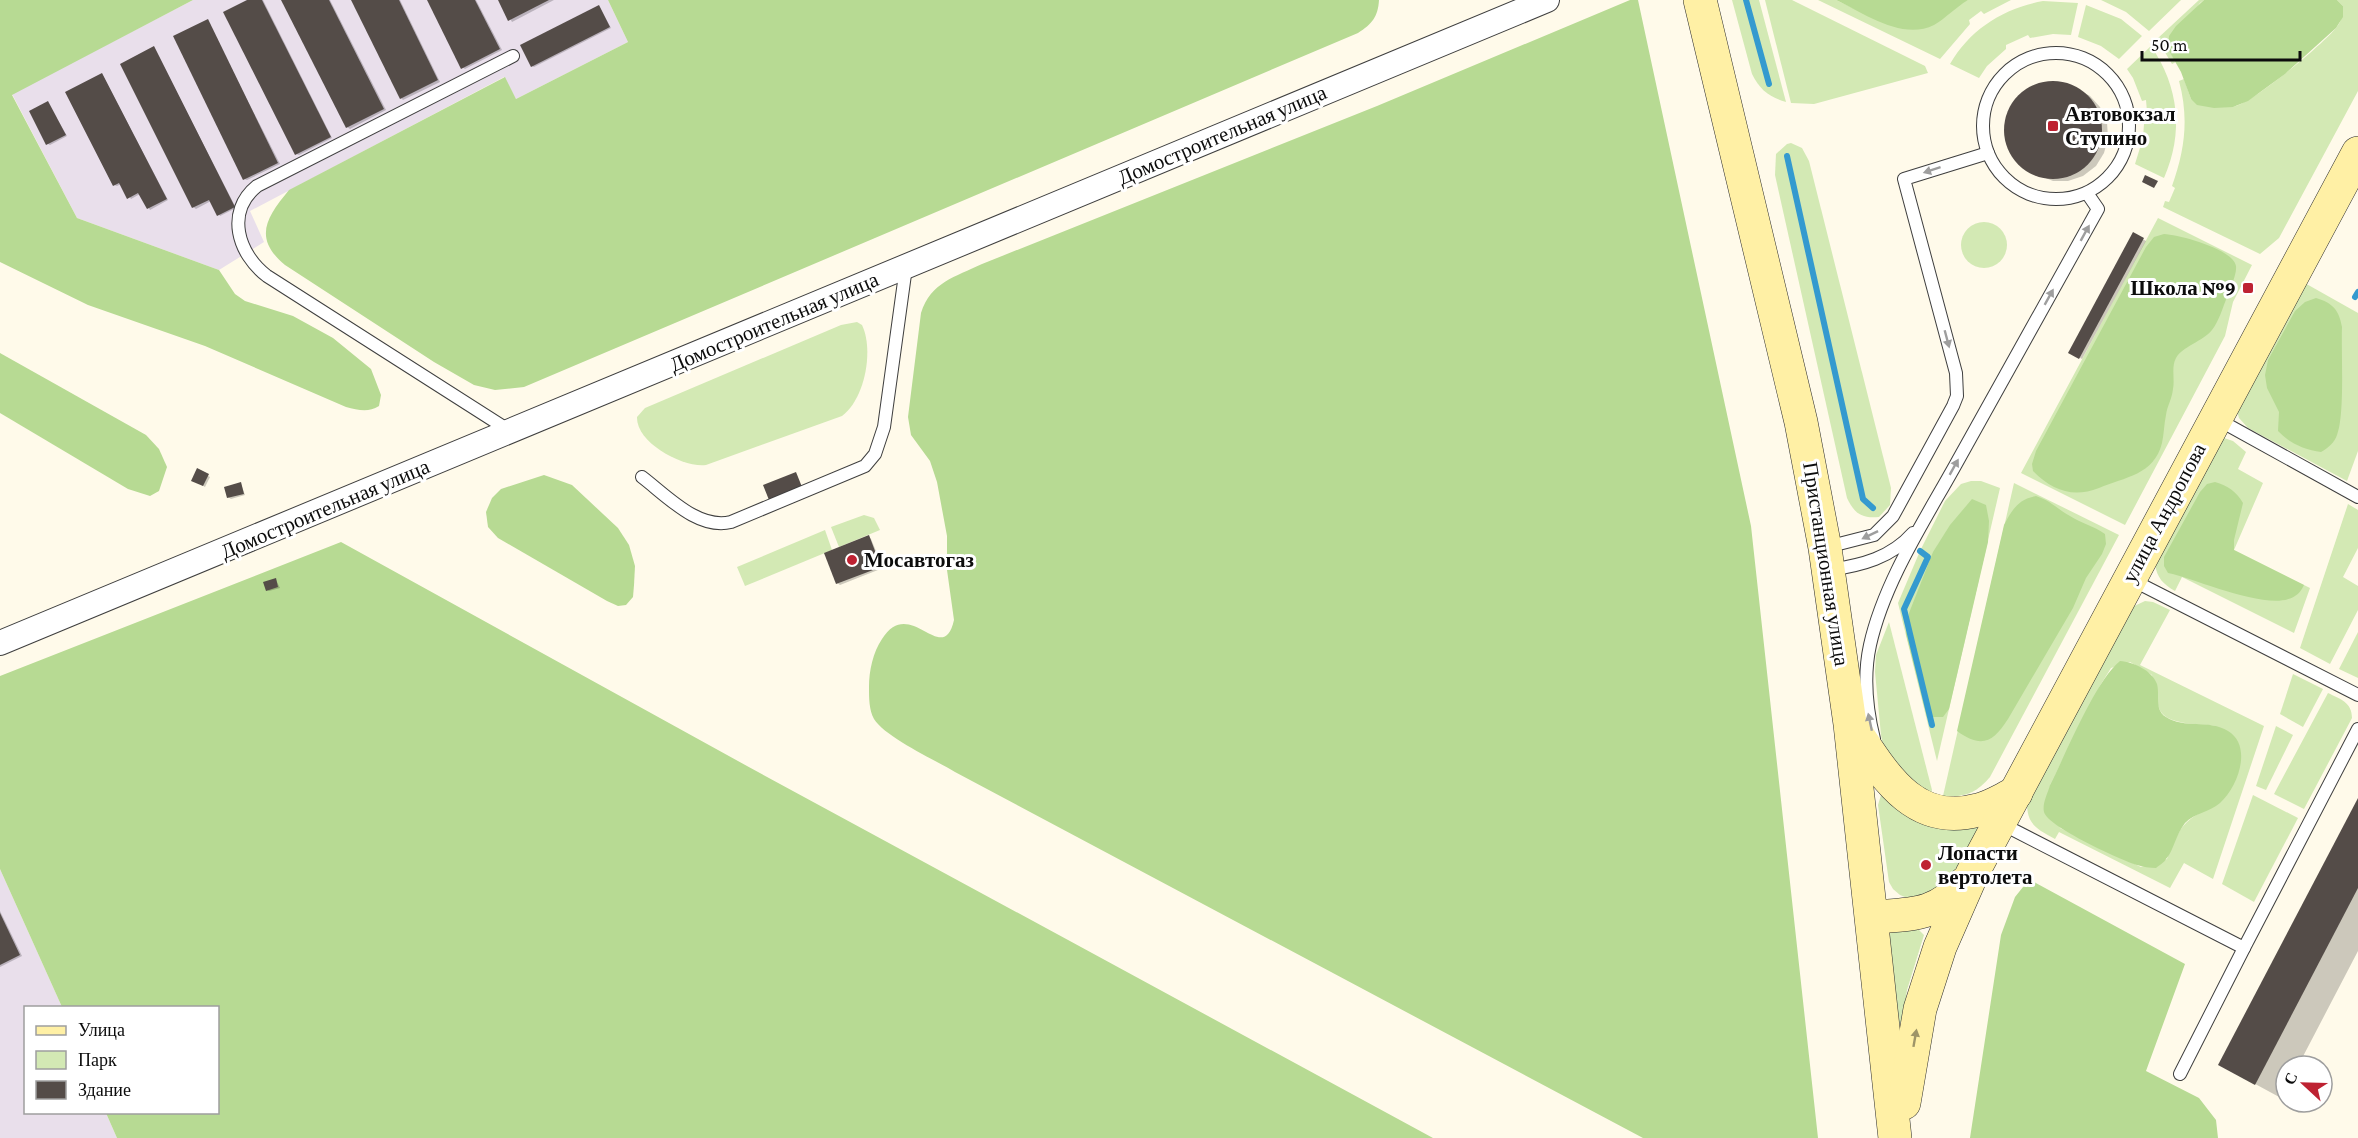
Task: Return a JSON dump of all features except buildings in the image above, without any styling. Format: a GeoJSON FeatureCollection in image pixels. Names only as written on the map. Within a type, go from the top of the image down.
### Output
{"type":"FeatureCollection","features":[{"type":"Feature","properties":{"kind":"main road","name":"Пристанционная улица"},"geometry":{"type":"LineString","coordinates":[[1701,0],[1802,422],[1827,559],[1850,724],[1873,918],[1895,1138]]}},
{"type":"Feature","properties":{"kind":"main road","name":"улица Андропова"},"geometry":{"type":"LineString","coordinates":[[1901,1138],[1920,1009],[1940,947],[1972,874],[2358,153]]}},
{"type":"Feature","properties":{"kind":"main road"},"geometry":{"type":"LineString","coordinates":[[1850,724],[1887,777],[1908,798],[1922,807],[1941,813],[1960,814],[1978,810],[2016,793]]}},
{"type":"Feature","properties":{"kind":"main road","name":"улица Андропова"},"geometry":{"type":"LineString","coordinates":[[1873,918],[1929,910],[1945,903],[1972,874]]}},
{"type":"Feature","properties":{"kind":"street","name":"Домостроительная улица"},"geometry":{"type":"LineString","coordinates":[[0,643],[1547,0]]}},
{"type":"Feature","properties":{"kind":"lane"},"geometry":{"type":"LineString","coordinates":[[2052,53],[2074,55],[2094,63],[2110,76],[2123,95],[2129,116],[2129,138],[2121,161],[2106,180],[2087,193],[2064,199],[2040,198],[2018,189],[2000,173],[1988,153],[1983,129],[1986,106],[1996,84],[2012,68],[2031,58],[2052,53]]}},
{"type":"Feature","properties":{"kind":"lane"},"geometry":{"type":"LineString","coordinates":[[511,431],[267,276],[258,269],[245,250],[238,221],[241,206],[247,194],[257,186],[513,56]]}},
{"type":"Feature","properties":{"kind":"lane"},"geometry":{"type":"LineString","coordinates":[[1827,559],[1885,527],[1901,502],[1957,396],[1956,373],[1904,179],[1988,153]]}},
{"type":"Feature","properties":{"kind":"lane"},"geometry":{"type":"LineString","coordinates":[[1887,777],[1868,716],[1865,673],[1876,620],[1926,518],[2098,209],[2087,193]]}},
{"type":"Feature","properties":{"kind":"lane"},"geometry":{"type":"LineString","coordinates":[[642,477],[696,516],[719,525],[865,466],[875,454],[884,427],[906,267]]}},
{"type":"Feature","properties":{"kind":"lane"},"geometry":{"type":"LineString","coordinates":[[2216,418],[2358,497]]}},
{"type":"Feature","properties":{"kind":"lane"},"geometry":{"type":"LineString","coordinates":[[1827,559],[1873,561],[1905,542],[1926,518]]}},
{"type":"Feature","properties":{"kind":"lane"},"geometry":{"type":"LineString","coordinates":[[2129,578],[2358,695]]}},
{"type":"Feature","properties":{"kind":"lane"},"geometry":{"type":"LineString","coordinates":[[2180,1074],[2358,729]]}},
{"type":"Feature","properties":{"kind":"lane"},"geometry":{"type":"LineString","coordinates":[[2000,822],[2244,948]]}},
{"type":"Feature","properties":{"kind":"shaded area"},"geometry":{"type":"Polygon","coordinates":[[[193,0],[608,0],[628,42],[516,99],[504,77],[250,211],[264,242],[219,270],[77,218],[12,94],[193,0]]]}},
{"type":"Feature","properties":{"kind":"shaded area"},"geometry":{"type":"Polygon","coordinates":[[[0,869],[62,1006],[24,1006],[24,1114],[106,1114],[117,1138],[0,1138],[0,869]]]}},
{"type":"Feature","properties":{"kind":"green space"},"geometry":{"type":"Polygon","coordinates":[[[0,0],[193,0],[12,95],[77,218],[219,270],[235,294],[245,301],[293,316],[333,338],[371,369],[381,395],[379,406],[367,410],[346,407],[205,346],[88,305],[0,262],[0,0]]]}},
{"type":"Feature","properties":{"kind":"green space"},"geometry":{"type":"Polygon","coordinates":[[[608,0],[1379,0],[1373,20],[1358,33],[524,387],[495,390],[474,385],[434,362],[285,265],[275,255],[266,237],[266,228],[274,210],[289,190],[505,77],[516,99],[628,42],[608,0]]]}},
{"type":"Feature","properties":{"kind":"green space"},"geometry":{"type":"Polygon","coordinates":[[[1630,0],[1638,0],[1751,526],[1818,1138],[1643,1138],[923,755],[899,741],[880,726],[874,719],[870,708],[869,681],[872,662],[882,639],[893,627],[904,624],[914,626],[934,636],[942,637],[949,633],[954,620],[947,570],[947,536],[937,482],[930,461],[911,435],[908,417],[921,313],[925,303],[938,287],[953,277],[982,264],[1377,106],[1630,0]]]}},
{"type":"Feature","properties":{"kind":"green space"},"geometry":{"type":"Polygon","coordinates":[[[1732,0],[1759,0],[1786,102],[1766,92],[1752,74],[1732,0]]]}},
{"type":"Feature","properties":{"kind":"green space"},"geometry":{"type":"Polygon","coordinates":[[[1765,0],[1792,0],[1925,66],[1928,73],[1814,104],[1791,103],[1765,0]]]}},
{"type":"Feature","properties":{"kind":"green space"},"geometry":{"type":"Polygon","coordinates":[[[1818,0],[1836,0],[1880,21],[1968,0],[2011,0],[1984,14],[1981,11],[1969,20],[1970,24],[1940,59],[1818,0]]]}},
{"type":"Feature","properties":{"kind":"green space"},"geometry":{"type":"Polygon","coordinates":[[[1836,0],[1968,0],[1934,25],[1909,30],[1883,23],[1836,0]]]}},
{"type":"Feature","properties":{"kind":"green space"},"geometry":{"type":"Polygon","coordinates":[[[2101,0],[2181,0],[2149,31],[2126,12],[2101,0]]]}},
{"type":"Feature","properties":{"kind":"green space"},"geometry":{"type":"Polygon","coordinates":[[[2199,0],[2204,0],[2168,49],[2176,62],[2172,64],[2157,39],[2199,0]]]}},
{"type":"Feature","properties":{"kind":"green space"},"geometry":{"type":"Polygon","coordinates":[[[2204,0],[2337,0],[2343,6],[2343,17],[2336,28],[2285,74],[2248,101],[2233,107],[2214,108],[2197,105],[2191,99],[2181,72],[2168,49],[2169,36],[2176,26],[2204,0]]]}},
{"type":"Feature","properties":{"kind":"green space"},"geometry":{"type":"Polygon","coordinates":[[[2337,0],[2358,0],[2358,91],[2279,238],[2260,254],[2163,207],[2165,201],[2169,202],[2175,188],[2172,186],[2183,147],[2185,121],[2179,81],[2184,79],[2191,99],[2222,107],[2241,104],[2270,86],[2336,28],[2341,20],[2343,9],[2337,0]]]}},
{"type":"Feature","properties":{"kind":"green space"},"geometry":{"type":"Polygon","coordinates":[[[2043,1],[2078,3],[2071,35],[2053,34],[2030,38],[2028,35],[2006,45],[2006,49],[1987,66],[1979,78],[1950,64],[1967,40],[1989,22],[2015,9],[2043,1]]]}},
{"type":"Feature","properties":{"kind":"green space"},"geometry":{"type":"Polygon","coordinates":[[[2086,5],[2121,19],[2142,36],[2119,59],[2101,46],[2078,37],[2086,5]]]}},
{"type":"Feature","properties":{"kind":"green space"},"geometry":{"type":"Polygon","coordinates":[[[2151,46],[2168,78],[2176,110],[2174,144],[2164,178],[2135,164],[2143,138],[2144,124],[2148,123],[2146,100],[2142,101],[2127,69],[2151,46]]]}},
{"type":"Feature","properties":{"kind":"green space"},"geometry":{"type":"Polygon","coordinates":[[[1791,143],[1802,148],[1809,161],[1891,488],[1890,505],[1879,517],[1859,514],[1847,498],[1775,175],[1776,154],[1791,143]]]}},
{"type":"Feature","properties":{"kind":"green space"},"geometry":{"type":"Polygon","coordinates":[[[2158,218],[2252,265],[2233,302],[2225,336],[2125,525],[2021,473],[2158,218]]]}},
{"type":"Feature","properties":{"kind":"green space"},"geometry":{"type":"Polygon","coordinates":[[[1984,222],[1993,223],[2000,229],[2006,236],[2006,254],[2000,261],[1993,267],[1984,268],[1975,267],[1968,261],[1962,254],[1961,245],[1962,236],[1968,229],[1975,223],[1984,222]]]}},
{"type":"Feature","properties":{"kind":"green space"},"geometry":{"type":"Polygon","coordinates":[[[2164,234],[2205,244],[2233,260],[2236,266],[2233,282],[2219,318],[2208,334],[2176,358],[2162,443],[2152,462],[2137,473],[2090,491],[2072,492],[2056,488],[2033,471],[2032,464],[2036,451],[2146,247],[2154,237],[2164,234]]]}},
{"type":"Feature","properties":{"kind":"green space"},"geometry":{"type":"Polygon","coordinates":[[[2303,282],[2358,313],[2358,451],[2347,481],[2248,428],[2239,418],[2237,411],[2303,282]]]}},
{"type":"Feature","properties":{"kind":"green space"},"geometry":{"type":"Polygon","coordinates":[[[2316,298],[2327,302],[2334,308],[2342,327],[2342,399],[2339,426],[2335,440],[2321,452],[2298,445],[2278,431],[2279,412],[2267,388],[2265,375],[2268,360],[2295,311],[2305,302],[2316,298]]]}},
{"type":"Feature","properties":{"kind":"green space"},"geometry":{"type":"Polygon","coordinates":[[[857,322],[862,325],[866,335],[865,373],[857,398],[842,416],[706,465],[685,462],[662,452],[644,436],[639,427],[637,417],[645,408],[841,325],[857,322]]]}},
{"type":"Feature","properties":{"kind":"green space"},"geometry":{"type":"Polygon","coordinates":[[[0,353],[146,435],[159,449],[167,467],[159,491],[150,496],[128,489],[0,413],[0,353]]]}},
{"type":"Feature","properties":{"kind":"green space"},"geometry":{"type":"Polygon","coordinates":[[[2224,438],[2233,441],[2246,452],[2238,469],[2263,483],[2234,550],[2310,588],[2294,633],[2182,577],[2175,591],[2164,583],[2157,573],[2155,564],[2224,438]]]}},
{"type":"Feature","properties":{"kind":"green space"},"geometry":{"type":"Polygon","coordinates":[[[544,475],[572,485],[618,528],[629,545],[635,566],[633,597],[626,605],[618,606],[607,601],[498,538],[488,527],[486,512],[492,498],[501,489],[544,475]]]}},
{"type":"Feature","properties":{"kind":"green space"},"geometry":{"type":"Polygon","coordinates":[[[1981,481],[2000,488],[1937,761],[1898,603],[1945,501],[1961,484],[1981,481]]]}},
{"type":"Feature","properties":{"kind":"green space"},"geometry":{"type":"Polygon","coordinates":[[[2215,482],[2224,485],[2238,495],[2243,503],[2234,540],[2234,550],[2304,585],[2296,595],[2284,600],[2252,598],[2168,573],[2164,566],[2164,557],[2200,492],[2207,484],[2215,482]]]}},
{"type":"Feature","properties":{"kind":"green space"},"geometry":{"type":"Polygon","coordinates":[[[2014,483],[2119,535],[1990,777],[1975,791],[1957,796],[1943,796],[2014,483]]]}},
{"type":"Feature","properties":{"kind":"green space"},"geometry":{"type":"Polygon","coordinates":[[[2036,496],[2105,534],[2106,544],[2086,578],[2073,608],[2008,719],[1992,738],[1973,740],[1957,731],[2004,525],[2016,506],[2036,496]]]}},
{"type":"Feature","properties":{"kind":"green space"},"geometry":{"type":"Polygon","coordinates":[[[1972,499],[1986,505],[1989,521],[1988,542],[1949,709],[1943,717],[1927,717],[1906,634],[1909,613],[1933,552],[1950,525],[1972,499]]]}},
{"type":"Feature","properties":{"kind":"green space"},"geometry":{"type":"Polygon","coordinates":[[[2348,504],[2358,510],[2358,548],[2343,577],[2358,586],[2358,610],[2330,664],[2300,648],[2348,504]]]}},
{"type":"Feature","properties":{"kind":"green space"},"geometry":{"type":"Polygon","coordinates":[[[864,515],[874,518],[880,530],[839,547],[831,527],[864,515]]]}},
{"type":"Feature","properties":{"kind":"green space"},"geometry":{"type":"Polygon","coordinates":[[[825,530],[832,550],[745,586],[737,567],[825,530]]]}},
{"type":"Feature","properties":{"kind":"green space"},"geometry":{"type":"Polygon","coordinates":[[[341,542],[747,766],[1433,1138],[117,1138],[106,1114],[219,1114],[219,1006],[62,1006],[0,869],[0,676],[341,542]]]}},
{"type":"Feature","properties":{"kind":"green space"},"geometry":{"type":"Polygon","coordinates":[[[2145,601],[2170,610],[2140,665],[2264,726],[2213,879],[2184,863],[2170,888],[2059,832],[2055,839],[2037,828],[2028,813],[2027,797],[2128,609],[2145,601]],[[2130,662],[2111,668],[2050,785],[2060,828],[2141,867],[2167,859],[2182,828],[2198,814],[2215,726],[2183,723],[2162,714],[2156,700],[2152,675],[2130,662]]]}},
{"type":"Feature","properties":{"kind":"green space"},"geometry":{"type":"Polygon","coordinates":[[[1889,622],[1932,790],[1929,799],[1884,751],[1875,672],[1876,655],[1889,622]]]}},
{"type":"Feature","properties":{"kind":"green space"},"geometry":{"type":"Polygon","coordinates":[[[2358,632],[2358,678],[2339,669],[2358,632]]]}},
{"type":"Feature","properties":{"kind":"green space"},"geometry":{"type":"Polygon","coordinates":[[[2120,661],[2136,665],[2155,679],[2160,710],[2166,717],[2181,723],[2221,727],[2236,738],[2240,746],[2240,767],[2227,796],[2216,806],[2185,823],[2169,855],[2156,868],[2129,862],[2086,842],[2058,826],[2044,812],[2044,802],[2050,785],[2091,701],[2110,671],[2120,661]]]}},
{"type":"Feature","properties":{"kind":"green space"},"geometry":{"type":"Polygon","coordinates":[[[2293,674],[2323,689],[2303,727],[2280,714],[2293,674]]]}},
{"type":"Feature","properties":{"kind":"green space"},"geometry":{"type":"Polygon","coordinates":[[[2328,693],[2348,705],[2352,718],[2304,809],[2274,794],[2328,693]]]}},
{"type":"Feature","properties":{"kind":"green space"},"geometry":{"type":"Polygon","coordinates":[[[2276,726],[2293,735],[2266,790],[2256,786],[2276,726]]]}},
{"type":"Feature","properties":{"kind":"green space"},"geometry":{"type":"Polygon","coordinates":[[[1884,793],[1975,825],[1978,830],[1949,886],[1910,899],[1893,889],[1889,882],[1878,805],[1884,793]]]}},
{"type":"Feature","properties":{"kind":"green space"},"geometry":{"type":"Polygon","coordinates":[[[2253,795],[2298,818],[2254,902],[2222,884],[2253,795]]]}},
{"type":"Feature","properties":{"kind":"green space"},"geometry":{"type":"Polygon","coordinates":[[[2027,882],[2034,882],[2185,964],[2146,1071],[2199,1098],[2216,1120],[2218,1138],[1970,1138],[2001,935],[2015,897],[2027,882]]]}},
{"type":"Feature","properties":{"kind":"green space"},"geometry":{"type":"Polygon","coordinates":[[[1893,930],[1919,930],[1924,935],[1907,990],[1903,1019],[1899,1024],[1887,937],[1893,930]]]}},
{"type":"Feature","properties":{"kind":"waterway"},"geometry":{"type":"LineString","coordinates":[[1746,0],[1769,84]]}},
{"type":"Feature","properties":{"kind":"waterway"},"geometry":{"type":"LineString","coordinates":[[1787,156],[1863,499],[1873,508]]}},
{"type":"Feature","properties":{"kind":"waterway"},"geometry":{"type":"LineString","coordinates":[[2355,297],[2358,292]]}},
{"type":"Feature","properties":{"kind":"waterway"},"geometry":{"type":"LineString","coordinates":[[1920,551],[1928,557],[1904,609],[1932,725]]}},
{"type":"Feature","properties":{"kind":"place","name":"Автовокзал Ступино"},"geometry":{"type":"Point","coordinates":[2053,126]}},
{"type":"Feature","properties":{"kind":"place","name":"Школа №9"},"geometry":{"type":"Point","coordinates":[2248,288]}},
{"type":"Feature","properties":{"kind":"place","name":"Мосавтогаз"},"geometry":{"type":"Point","coordinates":[852,560]}},
{"type":"Feature","properties":{"kind":"place","name":"Лопасти вертолета"},"geometry":{"type":"Point","coordinates":[1926,865]}}]}
